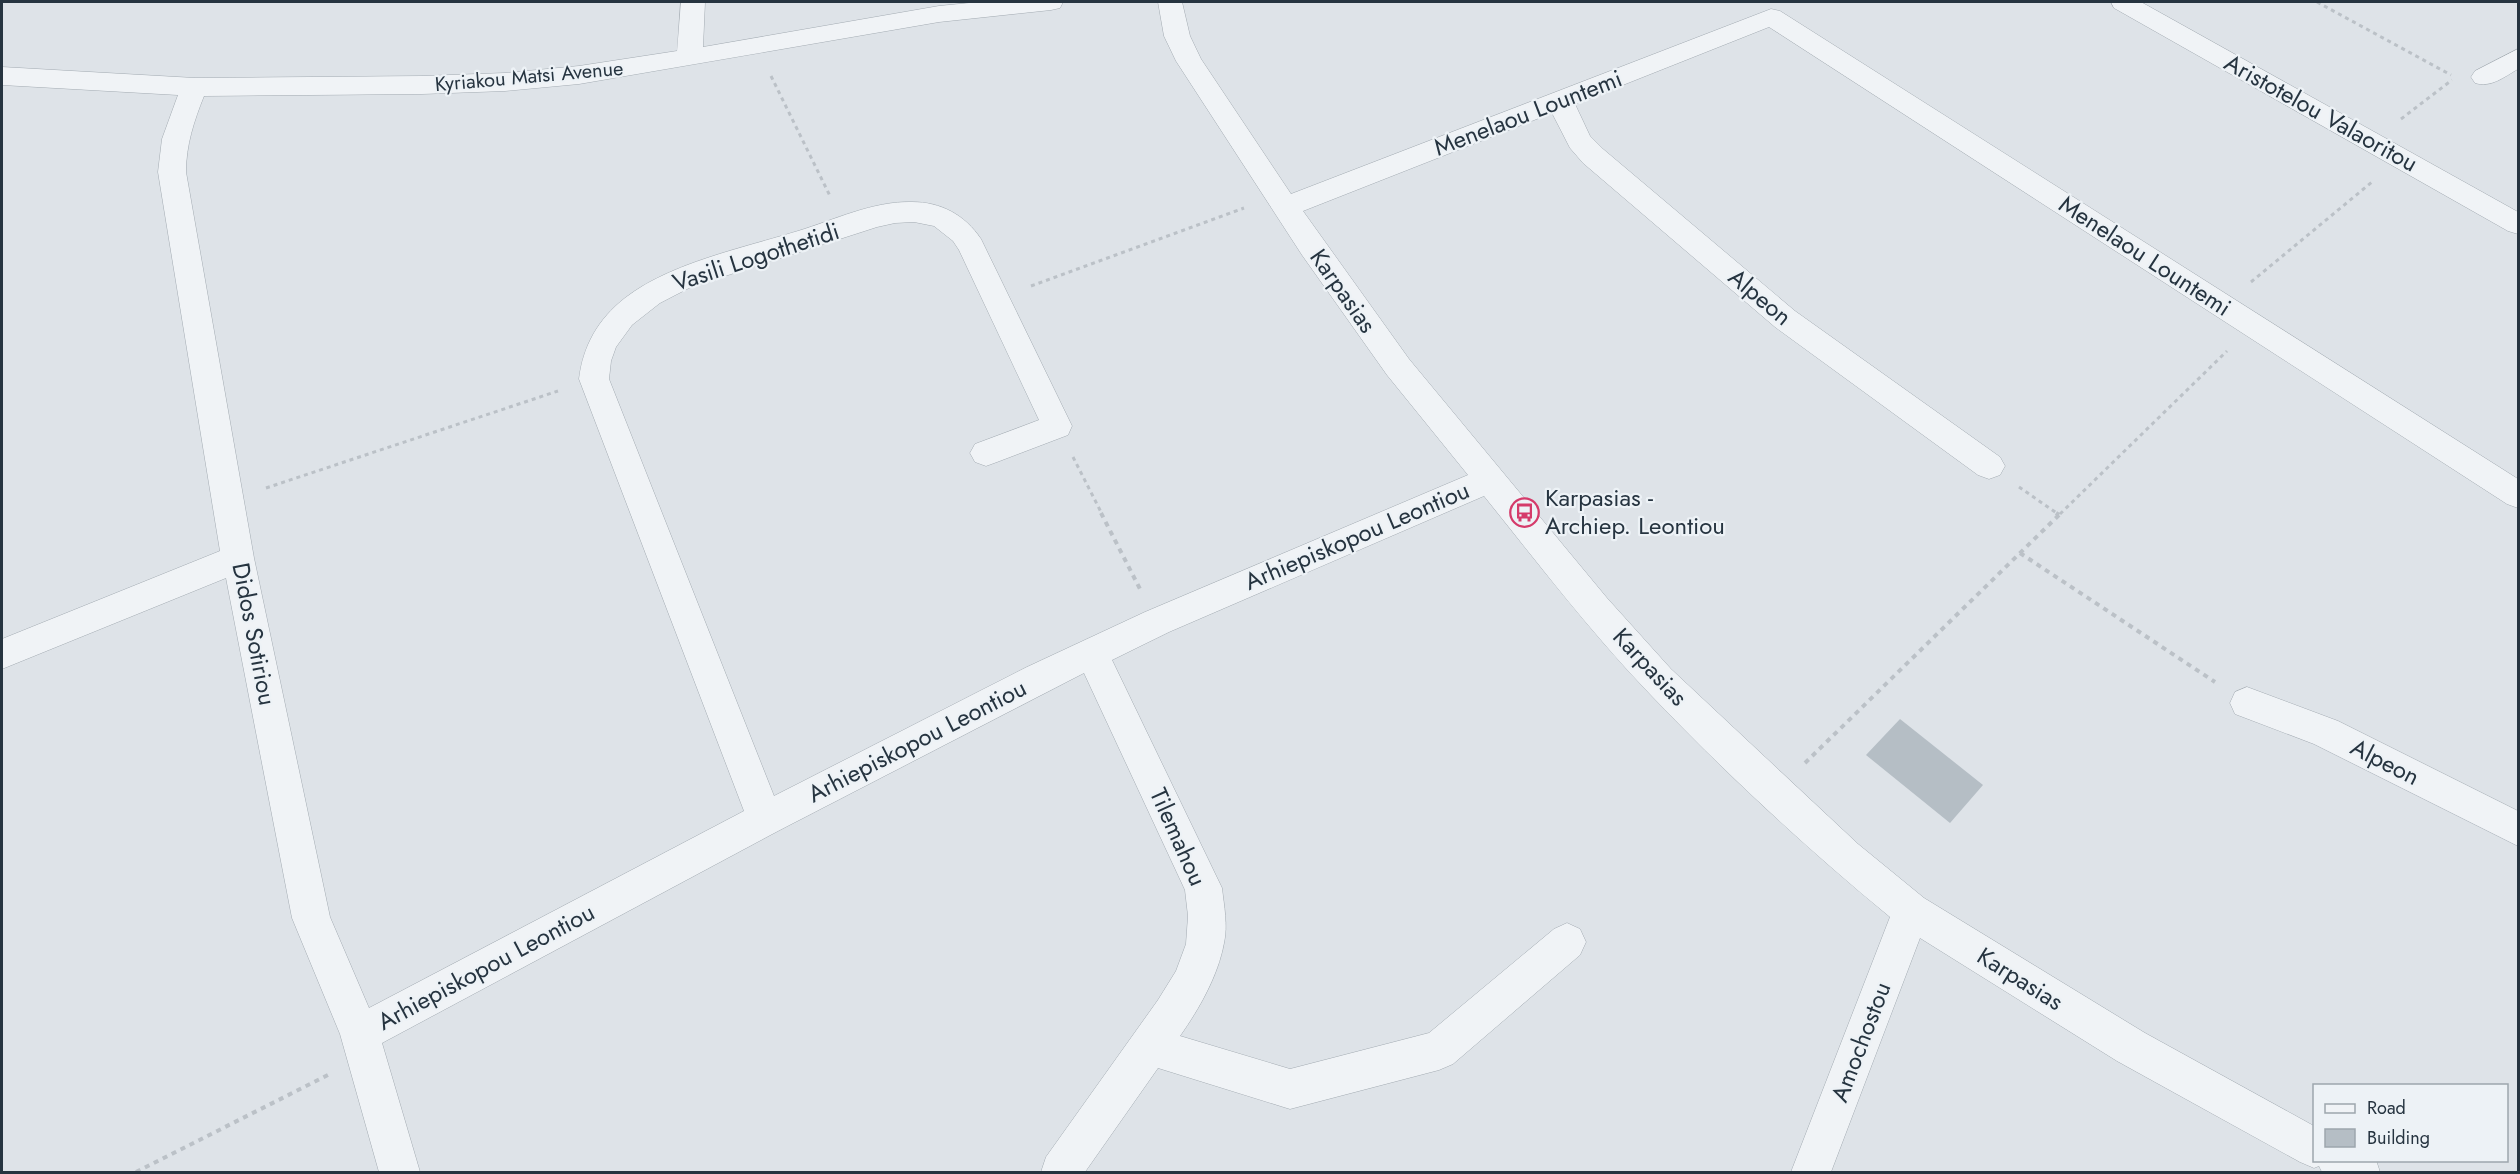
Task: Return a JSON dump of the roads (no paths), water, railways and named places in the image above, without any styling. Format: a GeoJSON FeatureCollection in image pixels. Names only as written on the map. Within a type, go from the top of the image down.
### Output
{"type":"FeatureCollection","features":[{"type":"Feature","properties":{"kind":"street"},"geometry":{"type":"LineString","coordinates":[[689,57],[693,2]]}},
{"type":"Feature","properties":{"kind":"street","name":"Kyriakou Matsi Avenue"},"geometry":{"type":"LineString","coordinates":[[2,76],[195,87],[505,82],[579,75],[939,14],[1051,2]]}},
{"type":"Feature","properties":{"kind":"street","name":"Karpasias"},"geometry":{"type":"LineString","coordinates":[[1170,2],[1177,36],[1190,61],[1353,309],[1488,480],[1659,680],[1845,857],[1911,910],[2132,1047],[2313,1147]]}},
{"type":"Feature","properties":{"kind":"street","name":"Menelaou Lountemi"},"geometry":{"type":"LineString","coordinates":[[1282,201],[1560,101],[1771,17],[1796,2]]}},
{"type":"Feature","properties":{"kind":"street","name":"Aristotelou Valaoritou"},"geometry":{"type":"LineString","coordinates":[[2123,2],[2518,224]]}},
{"type":"Feature","properties":{"kind":"street","name":"Menelaou Lountemi"},"geometry":{"type":"LineString","coordinates":[[1771,17],[2518,495]]}},
{"type":"Feature","properties":{"kind":"street"},"geometry":{"type":"LineString","coordinates":[[2484,77],[2518,58]]}},
{"type":"Feature","properties":{"kind":"street","name":"Didos Sotiriou"},"geometry":{"type":"LineString","coordinates":[[195,87],[175,137],[172,172],[238,558],[311,918],[363,1045],[399,1173]]}},
{"type":"Feature","properties":{"kind":"street","name":"Alpeon"},"geometry":{"type":"LineString","coordinates":[[1560,101],[1579,141],[1611,171],[1785,319],[1989,466]]}},
{"type":"Feature","properties":{"kind":"street","name":"Vasili Logothetidi"},"geometry":{"type":"LineString","coordinates":[[765,819],[594,379],[594,362],[607,335],[628,311],[654,293],[681,279],[895,213],[914,212],[942,217],[963,234],[1057,426],[986,453]]}},
{"type":"Feature","properties":{"kind":"street","name":"Arhiepiskopou Leontiou"},"geometry":{"type":"LineString","coordinates":[[363,1045],[765,819],[1092,653],[1157,622],[1488,480]]}},
{"type":"Feature","properties":{"kind":"street"},"geometry":{"type":"LineString","coordinates":[[2,654],[238,558]]}},
{"type":"Feature","properties":{"kind":"street","name":"Tilemahou"},"geometry":{"type":"LineString","coordinates":[[1061,1173],[1150,1046],[1191,982],[1205,944],[1207,916],[1203,888],[1092,653]]}},
{"type":"Feature","properties":{"kind":"street","name":"Alpeon"},"geometry":{"type":"LineString","coordinates":[[2247,703],[2326,732],[2518,829]]}},
{"type":"Feature","properties":{"kind":"street","name":"Amochostou"},"geometry":{"type":"LineString","coordinates":[[1810,1173],[1911,910]]}},
{"type":"Feature","properties":{"kind":"street"},"geometry":{"type":"LineString","coordinates":[[1150,1046],[1290,1089],[1439,1050],[1567,942]]}},
{"type":"Feature","properties":{"kind":"street"},"geometry":{"type":"LineString","coordinates":[[2339,1162],[2360,1173]]}},
{"type":"Feature","properties":{"kind":"place","name":"Karpasias - Archiep. Leontiou"},"geometry":{"type":"Point","coordinates":[1524,512]}}]}
